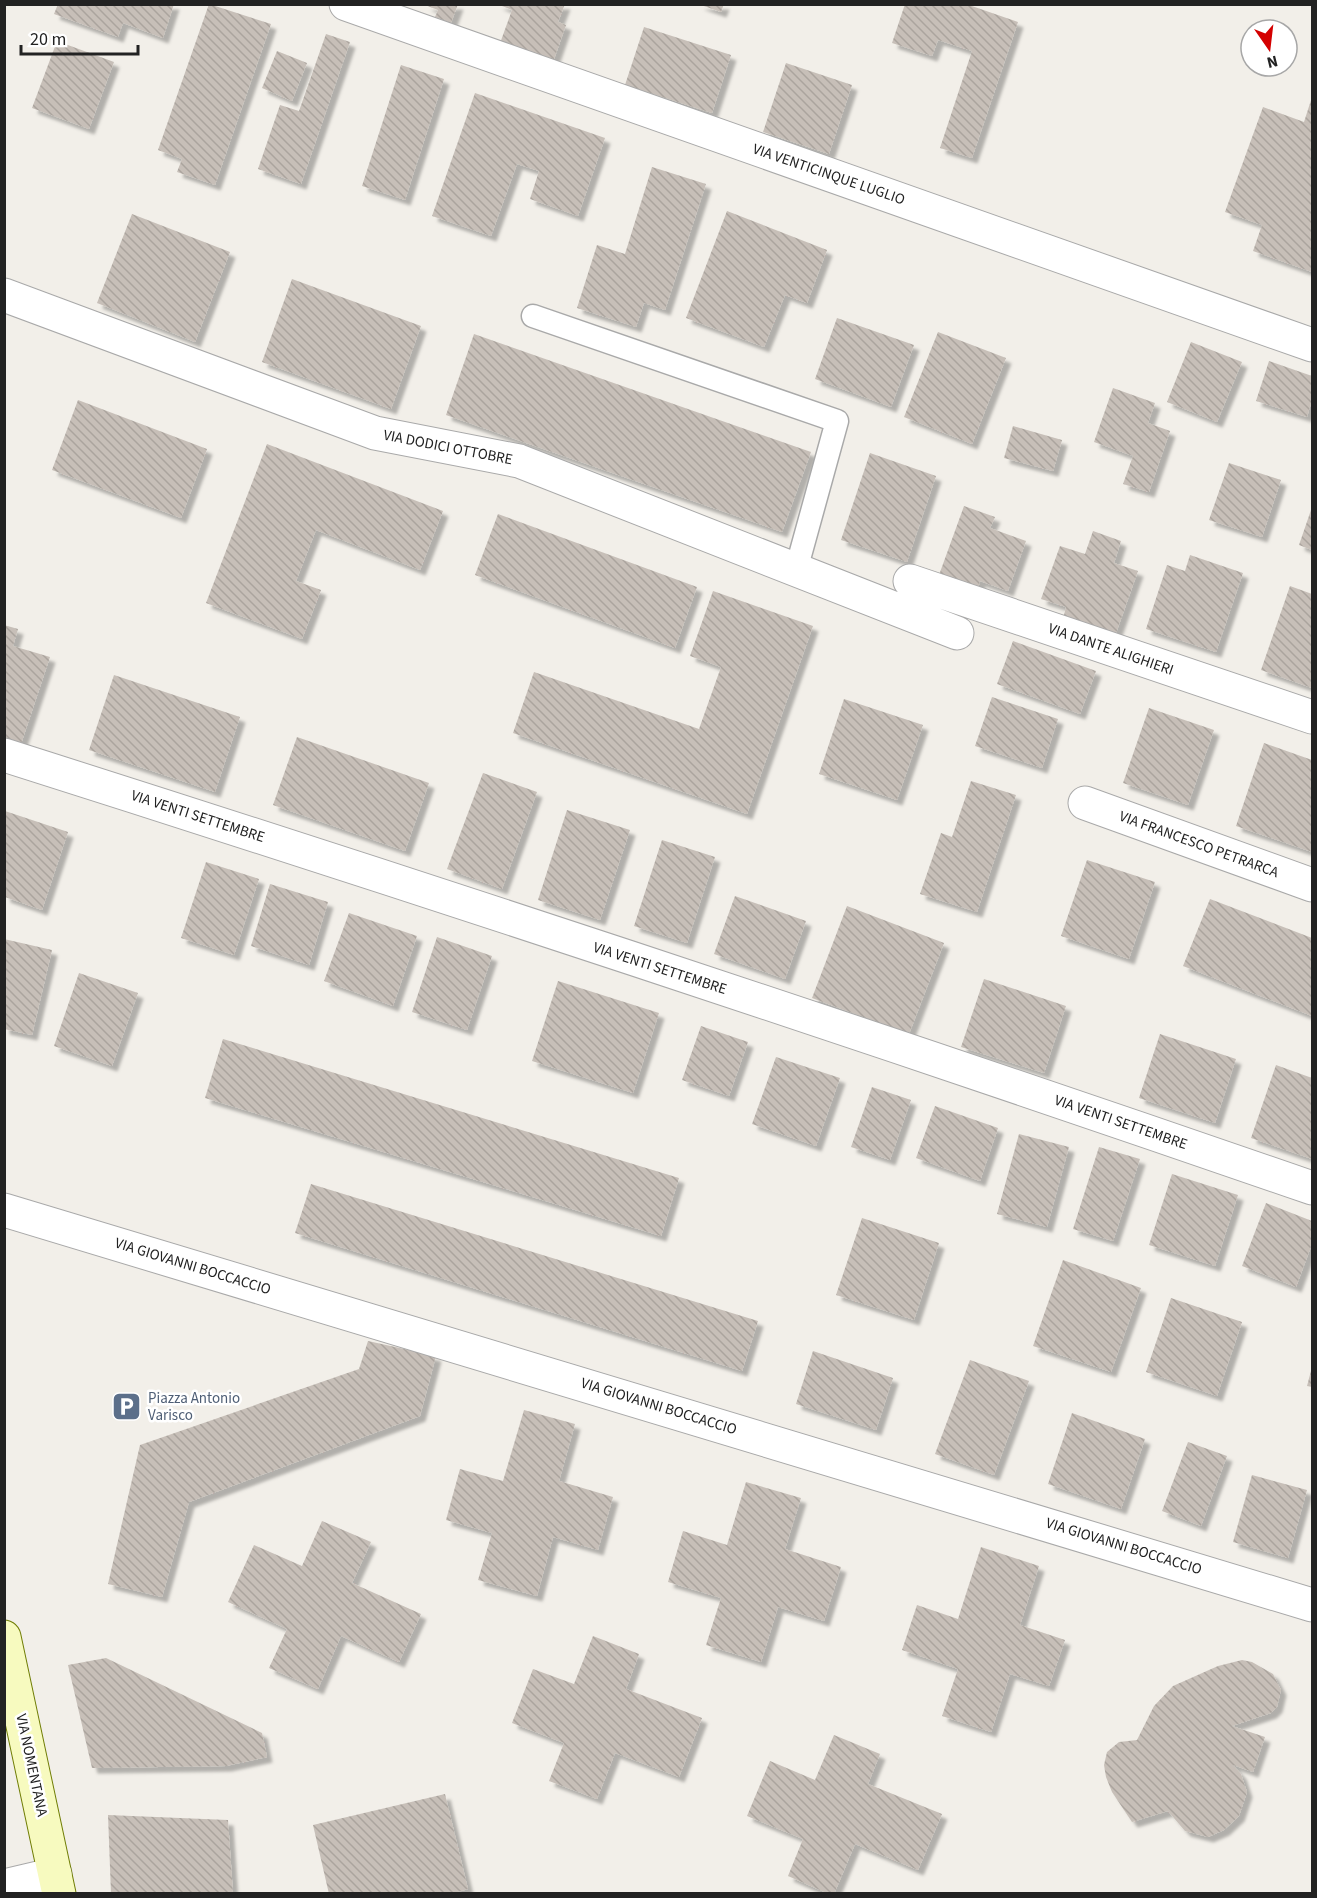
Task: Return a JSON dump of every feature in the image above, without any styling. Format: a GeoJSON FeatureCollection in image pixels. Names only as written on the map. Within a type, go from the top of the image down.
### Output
{"type":"FeatureCollection","features":[{"type":"Feature","properties":{"kind":"street","name":"VIA VENTICINQUE LUGLIO"},"geometry":{"type":"LineString","coordinates":[[346,4],[1312,345]]}},
{"type":"Feature","properties":{"kind":"street","name":"VIA DODICI OTTOBRE"},"geometry":{"type":"LineString","coordinates":[[4,295],[375,433],[519,461],[957,633]]}},
{"type":"Feature","properties":{"kind":"street","name":"VIA DANTE ALIGHIERI"},"geometry":{"type":"LineString","coordinates":[[910,581],[1312,717]]}},
{"type":"Feature","properties":{"kind":"street","name":"VIA VENTI SETTEMBRE"},"geometry":{"type":"LineString","coordinates":[[4,755],[997,1079],[1312,1188]]}},
{"type":"Feature","properties":{"kind":"street","name":"VIA FRANCESCO PETRARCA"},"geometry":{"type":"LineString","coordinates":[[1085,803],[1312,885]]}},
{"type":"Feature","properties":{"kind":"street","name":"VIA GIOVANNI BOCCACCIO"},"geometry":{"type":"LineString","coordinates":[[4,1210],[1312,1605]]}},
{"type":"Feature","properties":{"kind":"street","name":"VIA NOMENTANA"},"geometry":{"type":"LineString","coordinates":[[4,1637],[57,1884]]}},
{"type":"Feature","properties":{"kind":"street"},"geometry":{"type":"LineString","coordinates":[[4,1886],[57,1884]]}},
{"type":"Feature","properties":{"kind":"lane"},"geometry":{"type":"LineString","coordinates":[[533,316],[837,421],[796,570]]}},
{"type":"Feature","properties":{"kind":"building"},"geometry":{"type":"Polygon","coordinates":[[[58,4],[174,4],[163,38],[123,23],[118,37],[54,14],[58,4]]]}},
{"type":"Feature","properties":{"kind":"building"},"geometry":{"type":"Polygon","coordinates":[[[209,4],[271,24],[215,185],[177,172],[182,159],[158,150],[209,4]]]}},
{"type":"Feature","properties":{"kind":"building"},"geometry":{"type":"Polygon","coordinates":[[[458,4],[451,23],[435,17],[438,10],[425,5],[458,4]]]}},
{"type":"Feature","properties":{"kind":"building"},"geometry":{"type":"Polygon","coordinates":[[[497,4],[565,4],[558,22],[566,25],[552,65],[499,46],[512,10],[497,4]]]}},
{"type":"Feature","properties":{"kind":"building"},"geometry":{"type":"Polygon","coordinates":[[[698,4],[724,4],[721,12],[698,4]]]}},
{"type":"Feature","properties":{"kind":"building"},"geometry":{"type":"Polygon","coordinates":[[[905,4],[966,4],[1018,22],[972,158],[940,148],[972,51],[938,40],[932,56],[892,43],[905,4]]]}},
{"type":"Feature","properties":{"kind":"building"},"geometry":{"type":"Polygon","coordinates":[[[644,27],[731,55],[712,113],[625,85],[644,27]]]}},
{"type":"Feature","properties":{"kind":"building"},"geometry":{"type":"Polygon","coordinates":[[[326,34],[350,42],[301,184],[258,169],[280,105],[299,111],[326,34]]]}},
{"type":"Feature","properties":{"kind":"building"},"geometry":{"type":"Polygon","coordinates":[[[57,41],[114,62],[89,129],[32,108],[57,41]]]}},
{"type":"Feature","properties":{"kind":"building"},"geometry":{"type":"Polygon","coordinates":[[[277,51],[307,63],[292,101],[262,88],[277,51]]]}},
{"type":"Feature","properties":{"kind":"building"},"geometry":{"type":"Polygon","coordinates":[[[786,63],[852,85],[829,154],[763,132],[786,63]]]}},
{"type":"Feature","properties":{"kind":"building"},"geometry":{"type":"Polygon","coordinates":[[[401,65],[444,79],[405,200],[362,186],[401,65]]]}},
{"type":"Feature","properties":{"kind":"building"},"geometry":{"type":"Polygon","coordinates":[[[475,93],[605,138],[578,216],[530,199],[539,171],[517,164],[491,236],[432,216],[475,93]]]}},
{"type":"Feature","properties":{"kind":"building"},"geometry":{"type":"Polygon","coordinates":[[[1312,97],[1312,272],[1253,251],[1262,225],[1225,212],[1263,107],[1304,122],[1312,97]]]}},
{"type":"Feature","properties":{"kind":"building"},"geometry":{"type":"Polygon","coordinates":[[[652,167],[706,184],[665,310],[644,303],[636,327],[577,308],[597,245],[625,254],[652,167]]]}},
{"type":"Feature","properties":{"kind":"building"},"geometry":{"type":"Polygon","coordinates":[[[727,211],[827,250],[807,303],[785,295],[764,347],[686,318],[727,211]]]}},
{"type":"Feature","properties":{"kind":"building"},"geometry":{"type":"Polygon","coordinates":[[[132,214],[230,252],[195,342],[97,303],[132,214]]]}},
{"type":"Feature","properties":{"kind":"building"},"geometry":{"type":"Polygon","coordinates":[[[292,279],[421,326],[391,409],[262,362],[292,279]]]}},
{"type":"Feature","properties":{"kind":"building"},"geometry":{"type":"Polygon","coordinates":[[[837,318],[914,345],[891,407],[815,379],[837,318]]]}},
{"type":"Feature","properties":{"kind":"building"},"geometry":{"type":"Polygon","coordinates":[[[938,332],[1006,358],[972,444],[904,417],[938,332]]]}},
{"type":"Feature","properties":{"kind":"building"},"geometry":{"type":"Polygon","coordinates":[[[474,334],[811,452],[782,532],[446,415],[474,334]]]}},
{"type":"Feature","properties":{"kind":"building"},"geometry":{"type":"Polygon","coordinates":[[[1191,342],[1242,362],[1217,422],[1167,402],[1191,342]]]}},
{"type":"Feature","properties":{"kind":"building"},"geometry":{"type":"Polygon","coordinates":[[[1269,361],[1312,376],[1312,400],[1307,417],[1256,401],[1269,361]]]}},
{"type":"Feature","properties":{"kind":"building"},"geometry":{"type":"Polygon","coordinates":[[[1113,388],[1155,403],[1148,423],[1170,431],[1149,492],[1123,484],[1133,456],[1094,442],[1113,388]]]}},
{"type":"Feature","properties":{"kind":"building"},"geometry":{"type":"Polygon","coordinates":[[[78,400],[207,449],[181,518],[52,470],[78,400]]]}},
{"type":"Feature","properties":{"kind":"building"},"geometry":{"type":"Polygon","coordinates":[[[1013,426],[1062,440],[1053,471],[1004,458],[1013,426]]]}},
{"type":"Feature","properties":{"kind":"building"},"geometry":{"type":"Polygon","coordinates":[[[267,444],[443,511],[420,570],[316,530],[296,581],[321,590],[302,639],[206,603],[267,444]]]}},
{"type":"Feature","properties":{"kind":"building"},"geometry":{"type":"Polygon","coordinates":[[[870,453],[936,476],[907,562],[841,540],[870,453]]]}},
{"type":"Feature","properties":{"kind":"building"},"geometry":{"type":"Polygon","coordinates":[[[1229,463],[1281,480],[1262,537],[1209,520],[1229,463]]]}},
{"type":"Feature","properties":{"kind":"building"},"geometry":{"type":"Polygon","coordinates":[[[964,506],[995,517],[990,528],[1026,541],[1008,591],[980,581],[978,589],[939,575],[964,506]]]}},
{"type":"Feature","properties":{"kind":"building"},"geometry":{"type":"Polygon","coordinates":[[[1312,507],[1312,550],[1299,545],[1312,507]]]}},
{"type":"Feature","properties":{"kind":"building"},"geometry":{"type":"Polygon","coordinates":[[[498,514],[697,587],[675,648],[475,575],[498,514]]]}},
{"type":"Feature","properties":{"kind":"building"},"geometry":{"type":"Polygon","coordinates":[[[1093,531],[1121,541],[1114,563],[1138,571],[1115,636],[1063,619],[1066,607],[1041,599],[1060,546],[1085,554],[1093,531]]]}},
{"type":"Feature","properties":{"kind":"building"},"geometry":{"type":"Polygon","coordinates":[[[1190,555],[1243,573],[1216,652],[1146,629],[1167,565],[1185,571],[1190,555]]]}},
{"type":"Feature","properties":{"kind":"building"},"geometry":{"type":"Polygon","coordinates":[[[1290,586],[1312,594],[1312,688],[1261,670],[1290,586]]]}},
{"type":"Feature","properties":{"kind":"building"},"geometry":{"type":"Polygon","coordinates":[[[713,591],[813,626],[747,814],[513,733],[534,672],[699,729],[721,667],[690,656],[713,591]]]}},
{"type":"Feature","properties":{"kind":"building"},"geometry":{"type":"Polygon","coordinates":[[[4,625],[18,629],[13,646],[50,657],[20,747],[4,742],[4,625]]]}},
{"type":"Feature","properties":{"kind":"building"},"geometry":{"type":"Polygon","coordinates":[[[1013,641],[1096,671],[1080,714],[997,684],[1013,641]]]}},
{"type":"Feature","properties":{"kind":"building"},"geometry":{"type":"Polygon","coordinates":[[[114,675],[240,717],[215,792],[89,750],[114,675]]]}},
{"type":"Feature","properties":{"kind":"building"},"geometry":{"type":"Polygon","coordinates":[[[992,697],[1058,719],[1042,768],[975,746],[992,697]]]}},
{"type":"Feature","properties":{"kind":"building"},"geometry":{"type":"Polygon","coordinates":[[[844,699],[923,725],[897,800],[819,774],[844,699]]]}},
{"type":"Feature","properties":{"kind":"building"},"geometry":{"type":"Polygon","coordinates":[[[1149,708],[1214,730],[1188,805],[1123,783],[1149,708]]]}},
{"type":"Feature","properties":{"kind":"building"},"geometry":{"type":"Polygon","coordinates":[[[297,737],[429,783],[405,851],[273,805],[297,737]]]}},
{"type":"Feature","properties":{"kind":"building"},"geometry":{"type":"Polygon","coordinates":[[[1264,743],[1312,760],[1312,852],[1236,826],[1264,743]]]}},
{"type":"Feature","properties":{"kind":"building"},"geometry":{"type":"Polygon","coordinates":[[[483,773],[537,792],[502,889],[447,869],[483,773]]]}},
{"type":"Feature","properties":{"kind":"building"},"geometry":{"type":"Polygon","coordinates":[[[971,781],[1016,795],[977,912],[920,894],[941,833],[952,837],[971,781]]]}},
{"type":"Feature","properties":{"kind":"building"},"geometry":{"type":"Polygon","coordinates":[[[567,810],[630,830],[600,920],[538,900],[567,810]]]}},
{"type":"Feature","properties":{"kind":"building"},"geometry":{"type":"Polygon","coordinates":[[[5,811],[68,832],[42,910],[5,897],[5,811]]]}},
{"type":"Feature","properties":{"kind":"building"},"geometry":{"type":"Polygon","coordinates":[[[662,840],[715,857],[687,943],[634,926],[662,840]]]}},
{"type":"Feature","properties":{"kind":"building"},"geometry":{"type":"Polygon","coordinates":[[[1087,860],[1155,882],[1129,959],[1061,936],[1087,860]]]}},
{"type":"Feature","properties":{"kind":"building"},"geometry":{"type":"Polygon","coordinates":[[[206,862],[259,879],[234,955],[181,938],[206,862]]]}},
{"type":"Feature","properties":{"kind":"building"},"geometry":{"type":"Polygon","coordinates":[[[270,884],[328,902],[309,965],[251,946],[270,884]]]}},
{"type":"Feature","properties":{"kind":"building"},"geometry":{"type":"Polygon","coordinates":[[[735,896],[806,921],[785,979],[714,954],[735,896]]]}},
{"type":"Feature","properties":{"kind":"building"},"geometry":{"type":"Polygon","coordinates":[[[1210,899],[1312,938],[1312,1016],[1183,966],[1210,899]]]}},
{"type":"Feature","properties":{"kind":"building"},"geometry":{"type":"Polygon","coordinates":[[[847,906],[944,943],[909,1034],[812,998],[847,906]]]}},
{"type":"Feature","properties":{"kind":"building"},"geometry":{"type":"Polygon","coordinates":[[[349,913],[417,936],[393,1006],[324,981],[349,913]]]}},
{"type":"Feature","properties":{"kind":"building"},"geometry":{"type":"Polygon","coordinates":[[[437,937],[492,956],[467,1030],[412,1012],[437,937]]]}},
{"type":"Feature","properties":{"kind":"building"},"geometry":{"type":"Polygon","coordinates":[[[4,939],[52,950],[32,1035],[4,1029],[4,939]]]}},
{"type":"Feature","properties":{"kind":"building"},"geometry":{"type":"Polygon","coordinates":[[[79,973],[138,993],[112,1066],[54,1046],[79,973]]]}},
{"type":"Feature","properties":{"kind":"building"},"geometry":{"type":"Polygon","coordinates":[[[984,979],[1066,1006],[1044,1073],[961,1047],[984,979]]]}},
{"type":"Feature","properties":{"kind":"building"},"geometry":{"type":"Polygon","coordinates":[[[558,981],[659,1013],[633,1093],[532,1061],[558,981]]]}},
{"type":"Feature","properties":{"kind":"building"},"geometry":{"type":"Polygon","coordinates":[[[701,1026],[748,1042],[729,1096],[682,1080],[701,1026]]]}},
{"type":"Feature","properties":{"kind":"building"},"geometry":{"type":"Polygon","coordinates":[[[1160,1034],[1236,1059],[1215,1123],[1139,1098],[1160,1034]]]}},
{"type":"Feature","properties":{"kind":"building"},"geometry":{"type":"Polygon","coordinates":[[[223,1039],[679,1178],[661,1236],[205,1098],[223,1039]]]}},
{"type":"Feature","properties":{"kind":"building"},"geometry":{"type":"Polygon","coordinates":[[[776,1057],[840,1078],[816,1146],[752,1124],[776,1057]]]}},
{"type":"Feature","properties":{"kind":"building"},"geometry":{"type":"Polygon","coordinates":[[[1276,1065],[1312,1078],[1312,1159],[1251,1138],[1276,1065]]]}},
{"type":"Feature","properties":{"kind":"building"},"geometry":{"type":"Polygon","coordinates":[[[872,1087],[911,1100],[890,1160],[851,1147],[872,1087]]]}},
{"type":"Feature","properties":{"kind":"building"},"geometry":{"type":"Polygon","coordinates":[[[935,1106],[998,1128],[980,1181],[916,1158],[935,1106]]]}},
{"type":"Feature","properties":{"kind":"building"},"geometry":{"type":"Polygon","coordinates":[[[1019,1134],[1069,1147],[1047,1227],[997,1214],[1019,1134]]]}},
{"type":"Feature","properties":{"kind":"building"},"geometry":{"type":"Polygon","coordinates":[[[1099,1147],[1140,1159],[1113,1241],[1073,1229],[1099,1147]]]}},
{"type":"Feature","properties":{"kind":"building"},"geometry":{"type":"Polygon","coordinates":[[[1172,1174],[1238,1195],[1215,1266],[1149,1245],[1172,1174]]]}},
{"type":"Feature","properties":{"kind":"building"},"geometry":{"type":"Polygon","coordinates":[[[311,1184],[758,1321],[742,1371],[295,1233],[311,1184]]]}},
{"type":"Feature","properties":{"kind":"building"},"geometry":{"type":"Polygon","coordinates":[[[1266,1203],[1312,1221],[1312,1244],[1296,1287],[1242,1266],[1266,1203]]]}},
{"type":"Feature","properties":{"kind":"building"},"geometry":{"type":"Polygon","coordinates":[[[862,1218],[939,1243],[914,1320],[836,1295],[862,1218]]]}},
{"type":"Feature","properties":{"kind":"building"},"geometry":{"type":"Polygon","coordinates":[[[1063,1260],[1141,1288],[1111,1372],[1033,1346],[1063,1260]]]}},
{"type":"Feature","properties":{"kind":"building"},"geometry":{"type":"Polygon","coordinates":[[[1171,1298],[1242,1322],[1217,1396],[1146,1372],[1171,1298]]]}},
{"type":"Feature","properties":{"kind":"building"},"geometry":{"type":"Polygon","coordinates":[[[368,1341],[436,1356],[420,1416],[189,1502],[162,1597],[108,1584],[140,1445],[359,1369],[368,1341]]]}},
{"type":"Feature","properties":{"kind":"building"},"geometry":{"type":"Polygon","coordinates":[[[813,1351],[893,1378],[876,1430],[796,1404],[813,1351]]]}},
{"type":"Feature","properties":{"kind":"building"},"geometry":{"type":"Polygon","coordinates":[[[970,1360],[1029,1381],[994,1475],[935,1454],[970,1360]]]}},
{"type":"Feature","properties":{"kind":"building"},"geometry":{"type":"Polygon","coordinates":[[[1312,1367],[1312,1387],[1307,1386],[1312,1367]]]}},
{"type":"Feature","properties":{"kind":"building"},"geometry":{"type":"Polygon","coordinates":[[[524,1410],[575,1424],[559,1481],[613,1497],[598,1550],[553,1537],[537,1596],[478,1580],[492,1533],[446,1520],[460,1469],[503,1481],[524,1410]]]}},
{"type":"Feature","properties":{"kind":"building"},"geometry":{"type":"Polygon","coordinates":[[[1072,1413],[1145,1439],[1121,1509],[1048,1484],[1072,1413]]]}},
{"type":"Feature","properties":{"kind":"building"},"geometry":{"type":"Polygon","coordinates":[[[1188,1442],[1227,1456],[1201,1526],[1162,1511],[1188,1442]]]}},
{"type":"Feature","properties":{"kind":"building"},"geometry":{"type":"Polygon","coordinates":[[[1252,1475],[1307,1490],[1288,1558],[1233,1542],[1252,1475]]]}},
{"type":"Feature","properties":{"kind":"building"},"geometry":{"type":"Polygon","coordinates":[[[746,1482],[801,1498],[785,1549],[841,1567],[824,1621],[778,1607],[761,1662],[706,1645],[721,1598],[668,1582],[683,1531],[727,1545],[746,1482]]]}},
{"type":"Feature","properties":{"kind":"building"},"geometry":{"type":"Polygon","coordinates":[[[322,1521],[371,1542],[352,1583],[421,1614],[399,1662],[341,1636],[318,1689],[269,1668],[287,1629],[228,1602],[254,1545],[302,1566],[322,1521]]]}},
{"type":"Feature","properties":{"kind":"building"},"geometry":{"type":"Polygon","coordinates":[[[981,1547],[1039,1566],[1020,1625],[1065,1640],[1049,1686],[1010,1674],[991,1732],[942,1716],[958,1669],[902,1650],[917,1605],[958,1619],[981,1547]]]}},
{"type":"Feature","properties":{"kind":"building"},"geometry":{"type":"Polygon","coordinates":[[[593,1636],[639,1654],[626,1689],[702,1718],[679,1777],[615,1753],[597,1799],[549,1781],[564,1743],[512,1723],[533,1669],[574,1684],[593,1636]]]}},
{"type":"Feature","properties":{"kind":"building"},"geometry":{"type":"Polygon","coordinates":[[[106,1658],[262,1733],[267,1757],[226,1766],[92,1768],[68,1665],[106,1658]]]}},
{"type":"Feature","properties":{"kind":"building"},"geometry":{"type":"Polygon","coordinates":[[[1242,1660],[1252,1662],[1273,1674],[1281,1690],[1277,1707],[1271,1713],[1232,1726],[1265,1737],[1253,1772],[1233,1765],[1241,1774],[1247,1792],[1239,1816],[1224,1830],[1208,1837],[1185,1831],[1168,1811],[1132,1822],[1112,1792],[1106,1777],[1104,1765],[1107,1752],[1119,1742],[1137,1740],[1154,1706],[1173,1686],[1218,1666],[1242,1660]]]}},
{"type":"Feature","properties":{"kind":"building"},"geometry":{"type":"Polygon","coordinates":[[[834,1735],[880,1754],[868,1784],[942,1814],[918,1870],[855,1844],[834,1894],[829,1894],[788,1876],[803,1839],[747,1816],[770,1761],[815,1780],[834,1735]]]}},
{"type":"Feature","properties":{"kind":"building"},"geometry":{"type":"Polygon","coordinates":[[[445,1794],[468,1889],[451,1894],[329,1894],[313,1825],[445,1794]]]}},
{"type":"Feature","properties":{"kind":"building"},"geometry":{"type":"Polygon","coordinates":[[[108,1815],[228,1820],[233,1894],[111,1894],[108,1815]]]}},
{"type":"Feature","properties":{"kind":"place","name":"Piazza Antonio Varisco"},"geometry":{"type":"Point","coordinates":[127,1407]}}]}
